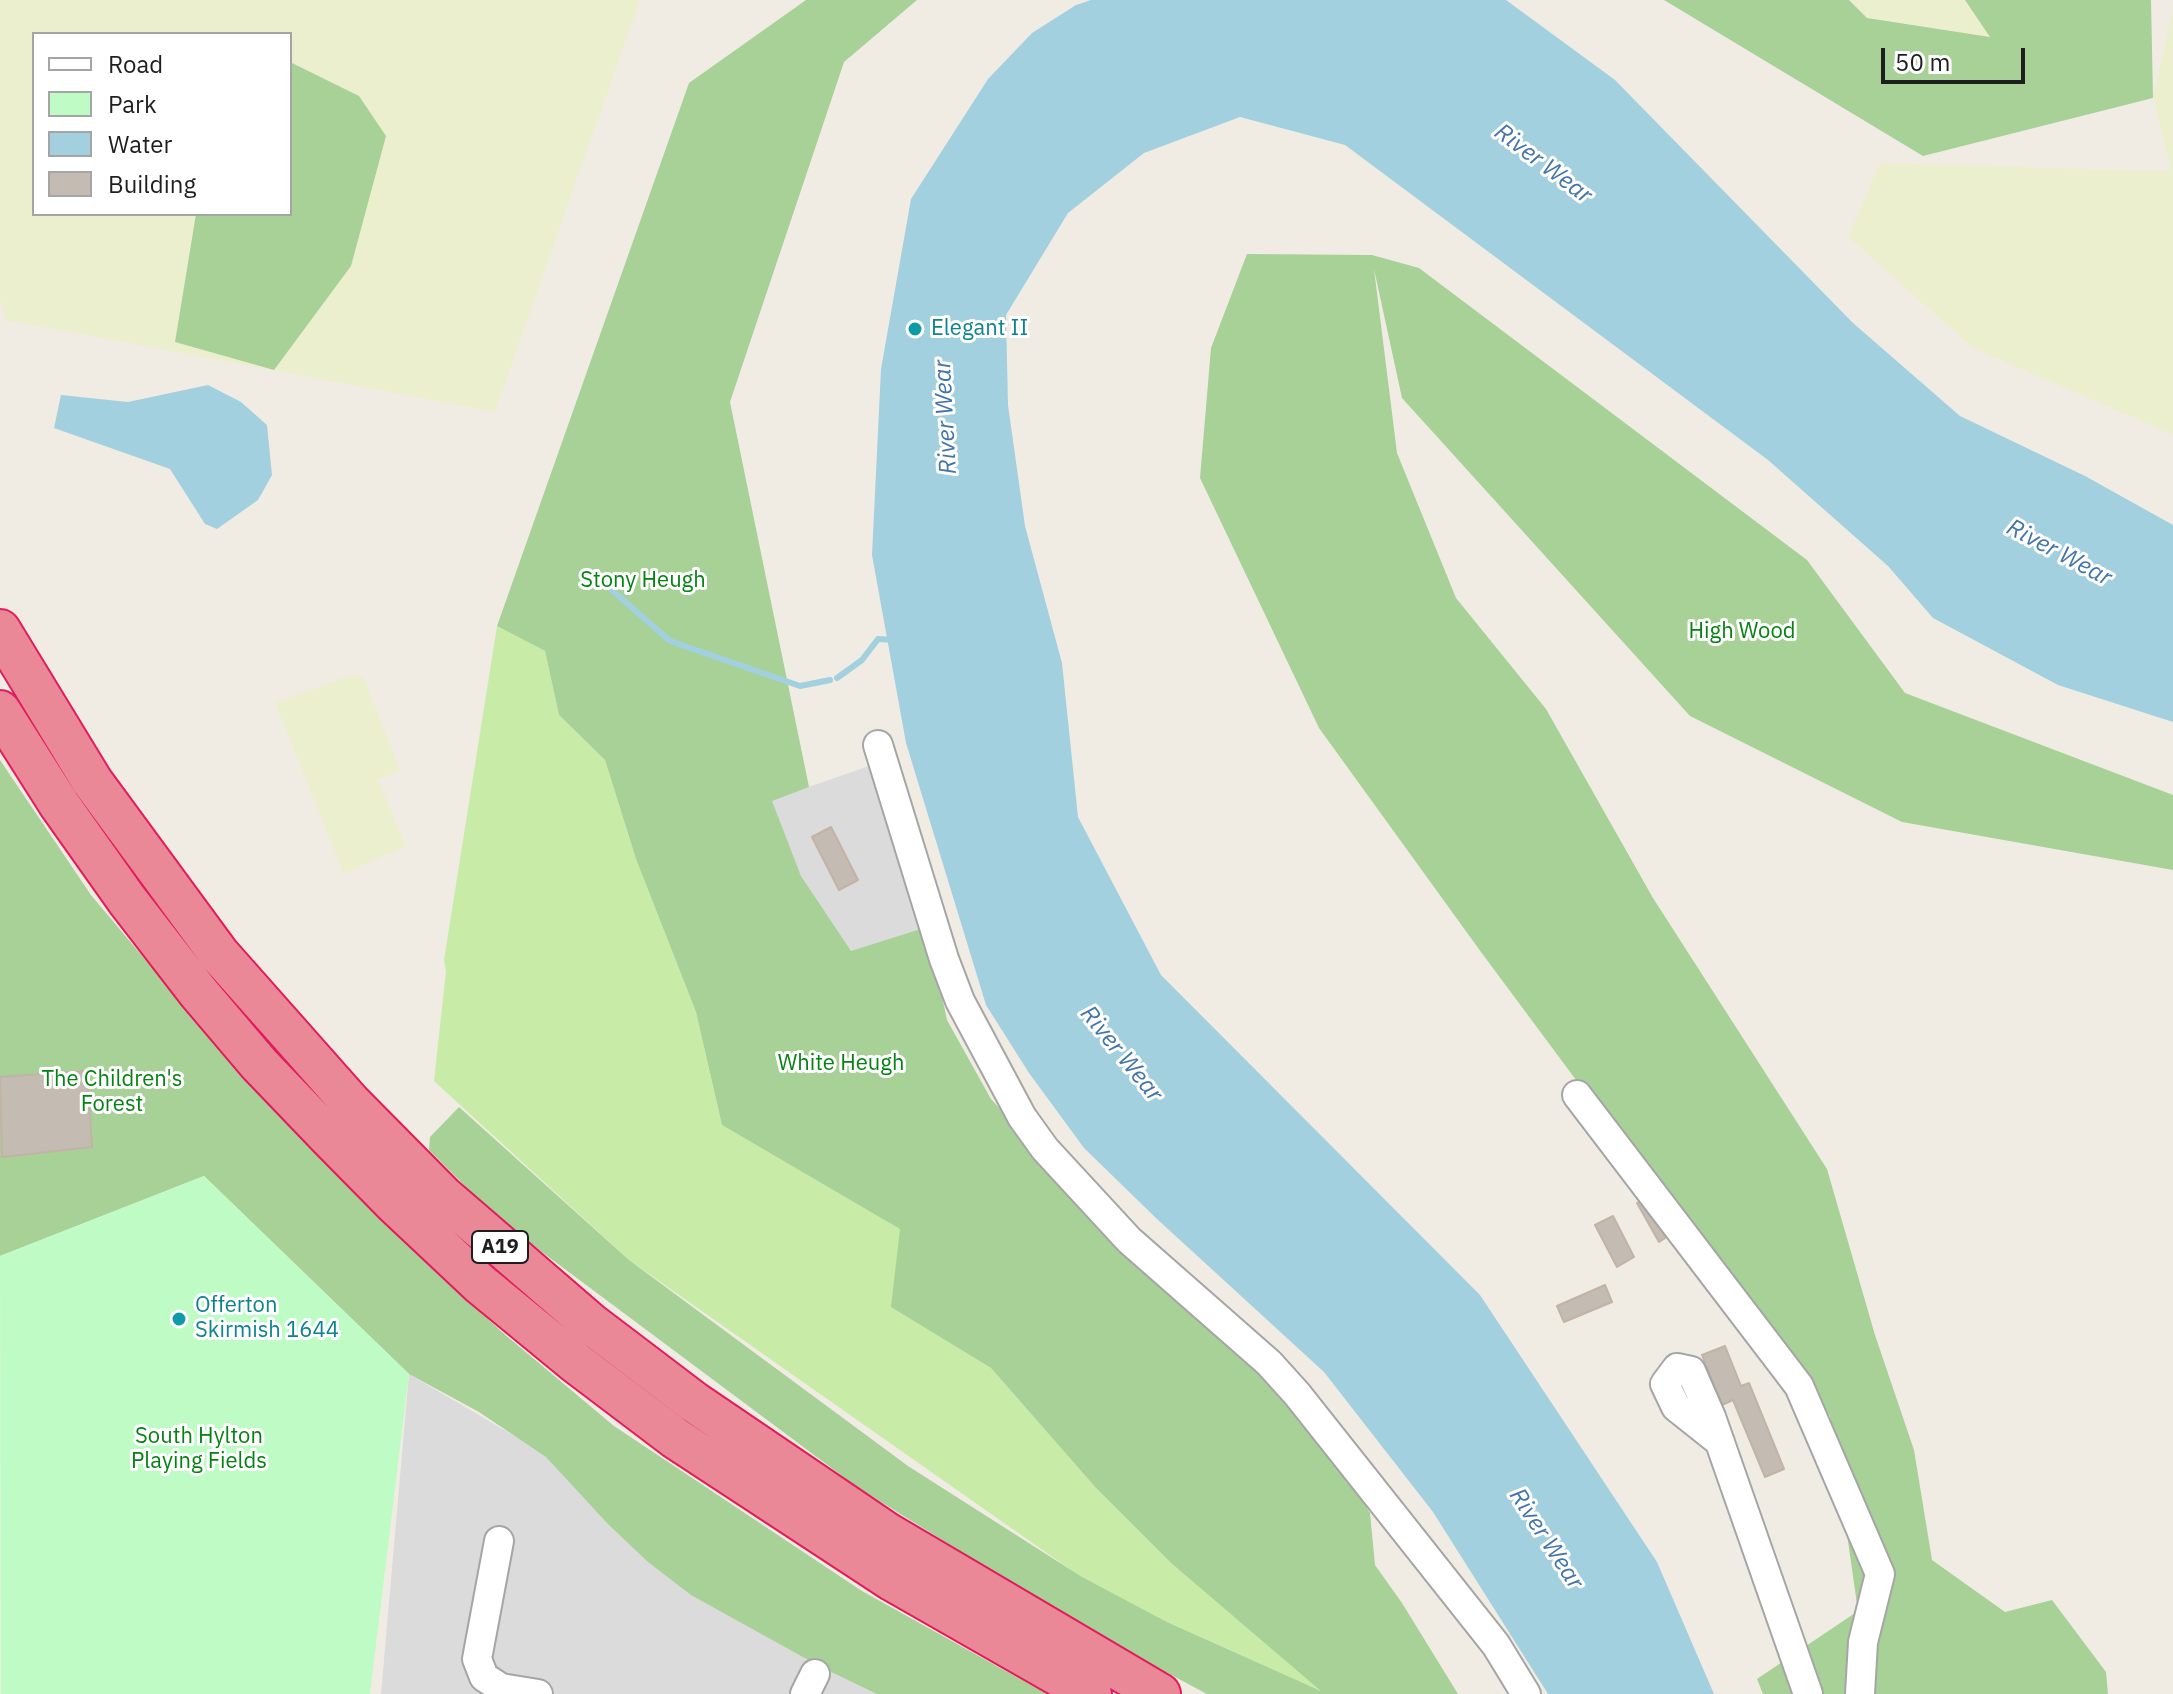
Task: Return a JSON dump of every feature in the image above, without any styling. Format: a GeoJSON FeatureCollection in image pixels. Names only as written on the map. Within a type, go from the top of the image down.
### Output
{"type":"FeatureCollection","features":[{"type":"Feature","properties":{"kind":"highway","name":"A19"},"geometry":{"type":"LineString","coordinates":[[0,630],[92,781],[219,954],[351,1103],[444,1197],[590,1323],[694,1402],[887,1533],[1160,1694]]}},
{"type":"Feature","properties":{"kind":"highway","name":"A19"},"geometry":{"type":"LineString","coordinates":[[0,711],[59,804],[127,900],[208,1004],[259,1064],[329,1137],[480,1284],[576,1363],[675,1438],[893,1581],[1091,1694]]}},
{"type":"Feature","properties":{"kind":"street"},"geometry":{"type":"LineString","coordinates":[[878,745],[944,959],[981,1043],[1022,1117],[1045,1149],[1129,1240],[1269,1363],[1297,1394],[1496,1645],[1526,1694]]}},
{"type":"Feature","properties":{"kind":"street"},"geometry":{"type":"LineString","coordinates":[[1577,1095],[1799,1386],[1880,1574],[1863,1642],[1860,1694]]}},
{"type":"Feature","properties":{"kind":"street"},"geometry":{"type":"LineString","coordinates":[[1720,1442],[1808,1694]]}},
{"type":"Feature","properties":{"kind":"street"},"geometry":{"type":"LineString","coordinates":[[499,1541],[477,1659],[484,1677],[501,1688],[538,1694]]}},
{"type":"Feature","properties":{"kind":"shaded area"},"geometry":{"type":"Polygon","coordinates":[[[872,765],[927,927],[851,952],[801,876],[771,800],[872,765]]]}},
{"type":"Feature","properties":{"kind":"shaded area"},"geometry":{"type":"Polygon","coordinates":[[[409,1374],[954,1694],[381,1694],[409,1374]]]}},
{"type":"Feature","properties":{"kind":"green space"},"geometry":{"type":"Polygon","coordinates":[[[0,0],[640,0],[495,412],[6,320],[0,300],[0,0]]]}},
{"type":"Feature","properties":{"kind":"green space","name":"White Heugh"},"geometry":{"type":"Polygon","coordinates":[[[806,0],[917,0],[844,62],[730,402],[809,787],[772,801],[801,876],[851,951],[927,927],[947,1020],[991,1099],[1051,1165],[1269,1373],[1320,1432],[1370,1513],[1375,1565],[1458,1694],[1207,1694],[1087,1630],[857,1487],[499,1220],[429,1150],[430,1137],[459,1107],[629,1260],[908,1466],[1082,1577],[1167,1622],[1321,1691],[1171,1563],[1096,1488],[991,1368],[891,1307],[900,1229],[722,1125],[696,1012],[636,859],[605,760],[559,715],[545,651],[497,626],[689,83],[806,0]]]}},
{"type":"Feature","properties":{"kind":"green space"},"geometry":{"type":"Polygon","coordinates":[[[1664,0],[1849,0],[1867,18],[1990,37],[1965,0],[2151,0],[2153,98],[1923,156],[1664,0]]]}},
{"type":"Feature","properties":{"kind":"green space"},"geometry":{"type":"Polygon","coordinates":[[[1849,0],[1965,0],[1991,37],[1867,18],[1849,0]]]}},
{"type":"Feature","properties":{"kind":"green space"},"geometry":{"type":"Polygon","coordinates":[[[2173,8],[2173,435],[1973,348],[1848,237],[1880,163],[2171,171],[2153,98],[2173,8]]]}},
{"type":"Feature","properties":{"kind":"green space"},"geometry":{"type":"Polygon","coordinates":[[[292,63],[359,96],[386,136],[351,266],[274,370],[175,342],[196,216],[292,216],[292,63]]]}},
{"type":"Feature","properties":{"kind":"green space","name":"High Wood"},"geometry":{"type":"Polygon","coordinates":[[[1247,254],[1372,255],[1419,268],[1807,560],[1905,693],[2173,795],[2173,870],[1902,822],[1690,716],[1402,398],[1374,269],[1397,453],[1456,598],[1546,709],[1653,898],[1827,1169],[1875,1335],[1914,1450],[1932,1560],[2005,1612],[2052,1600],[2106,1672],[2108,1694],[1763,1694],[1757,1679],[1858,1611],[1830,1416],[1781,1356],[1319,728],[1200,478],[1211,348],[1247,254]]]}},
{"type":"Feature","properties":{"kind":"green space"},"geometry":{"type":"Polygon","coordinates":[[[497,626],[545,651],[559,715],[605,760],[636,859],[696,1012],[722,1125],[901,1229],[892,1307],[991,1368],[1096,1488],[1171,1563],[1325,1693],[1167,1622],[1081,1577],[629,1260],[434,1081],[446,971],[444,960],[497,626]]]}},
{"type":"Feature","properties":{"kind":"green space"},"geometry":{"type":"Polygon","coordinates":[[[363,676],[400,770],[378,780],[406,846],[344,874],[275,703],[345,677],[363,676]]]}},
{"type":"Feature","properties":{"kind":"green space","name":"The Children's Forest"},"geometry":{"type":"Polygon","coordinates":[[[0,760],[91,895],[248,1082],[418,1255],[503,1333],[614,1426],[862,1591],[1047,1694],[877,1694],[821,1667],[691,1595],[648,1562],[608,1524],[546,1457],[479,1412],[409,1374],[204,1176],[0,1256],[0,760]]]}},
{"type":"Feature","properties":{"kind":"green space","name":"South Hylton Playing Fields"},"geometry":{"type":"Polygon","coordinates":[[[204,1176],[409,1374],[370,1694],[1,1694],[0,1256],[204,1176]]]}},
{"type":"Feature","properties":{"kind":"water","name":"River Wear"},"geometry":{"type":"Polygon","coordinates":[[[1091,0],[1506,0],[1615,80],[1853,323],[1960,416],[2085,476],[2173,525],[2173,722],[2058,685],[1933,618],[1888,566],[1768,460],[1345,145],[1240,117],[1144,153],[1068,213],[1006,315],[1008,405],[1025,526],[1062,663],[1078,817],[1161,975],[1480,1295],[1657,1562],[1714,1694],[1548,1694],[1433,1512],[1324,1372],[1084,1148],[1029,1073],[986,1005],[906,743],[872,555],[881,369],[911,199],[988,79],[1032,33],[1076,5],[1091,0]]]}},
{"type":"Feature","properties":{"kind":"water"},"geometry":{"type":"Polygon","coordinates":[[[208,385],[241,402],[267,425],[272,475],[258,500],[217,529],[205,524],[170,469],[54,428],[61,395],[128,402],[208,385]]]}},
{"type":"Feature","properties":{"kind":"building"},"geometry":{"type":"Polygon","coordinates":[[[831,827],[858,880],[839,890],[812,837],[831,827]]]}},
{"type":"Feature","properties":{"kind":"building"},"geometry":{"type":"Polygon","coordinates":[[[87,1071],[92,1147],[2,1157],[0,1077],[87,1071]]]}},
{"type":"Feature","properties":{"kind":"building"},"geometry":{"type":"Polygon","coordinates":[[[1651,1195],[1673,1233],[1659,1242],[1637,1203],[1651,1195]]]}},
{"type":"Feature","properties":{"kind":"building"},"geometry":{"type":"Polygon","coordinates":[[[1613,1216],[1634,1257],[1617,1267],[1595,1225],[1613,1216]]]}},
{"type":"Feature","properties":{"kind":"building"},"geometry":{"type":"Polygon","coordinates":[[[1605,1285],[1612,1302],[1564,1322],[1557,1306],[1605,1285]]]}},
{"type":"Feature","properties":{"kind":"building"},"geometry":{"type":"Polygon","coordinates":[[[1725,1346],[1741,1386],[1749,1383],[1784,1469],[1765,1477],[1733,1400],[1722,1405],[1702,1355],[1725,1346]]]}},
{"type":"Feature","properties":{"kind":"waterway"},"geometry":{"type":"LineString","coordinates":[[590,571],[670,641],[800,686],[830,680]]}},
{"type":"Feature","properties":{"kind":"waterway"},"geometry":{"type":"LineString","coordinates":[[837,678],[862,660],[878,639],[894,640]]}},
{"type":"Feature","properties":{"kind":"place","name":"Elegant II"},"geometry":{"type":"Point","coordinates":[915,329]}},
{"type":"Feature","properties":{"kind":"place","name":"Offerton Skirmish 1644"},"geometry":{"type":"Point","coordinates":[179,1319]}},
{"type":"Feature","properties":{"kind":"park label","name":"Stony Heugh"},"geometry":{"type":"Point","coordinates":[643,581]}}]}
